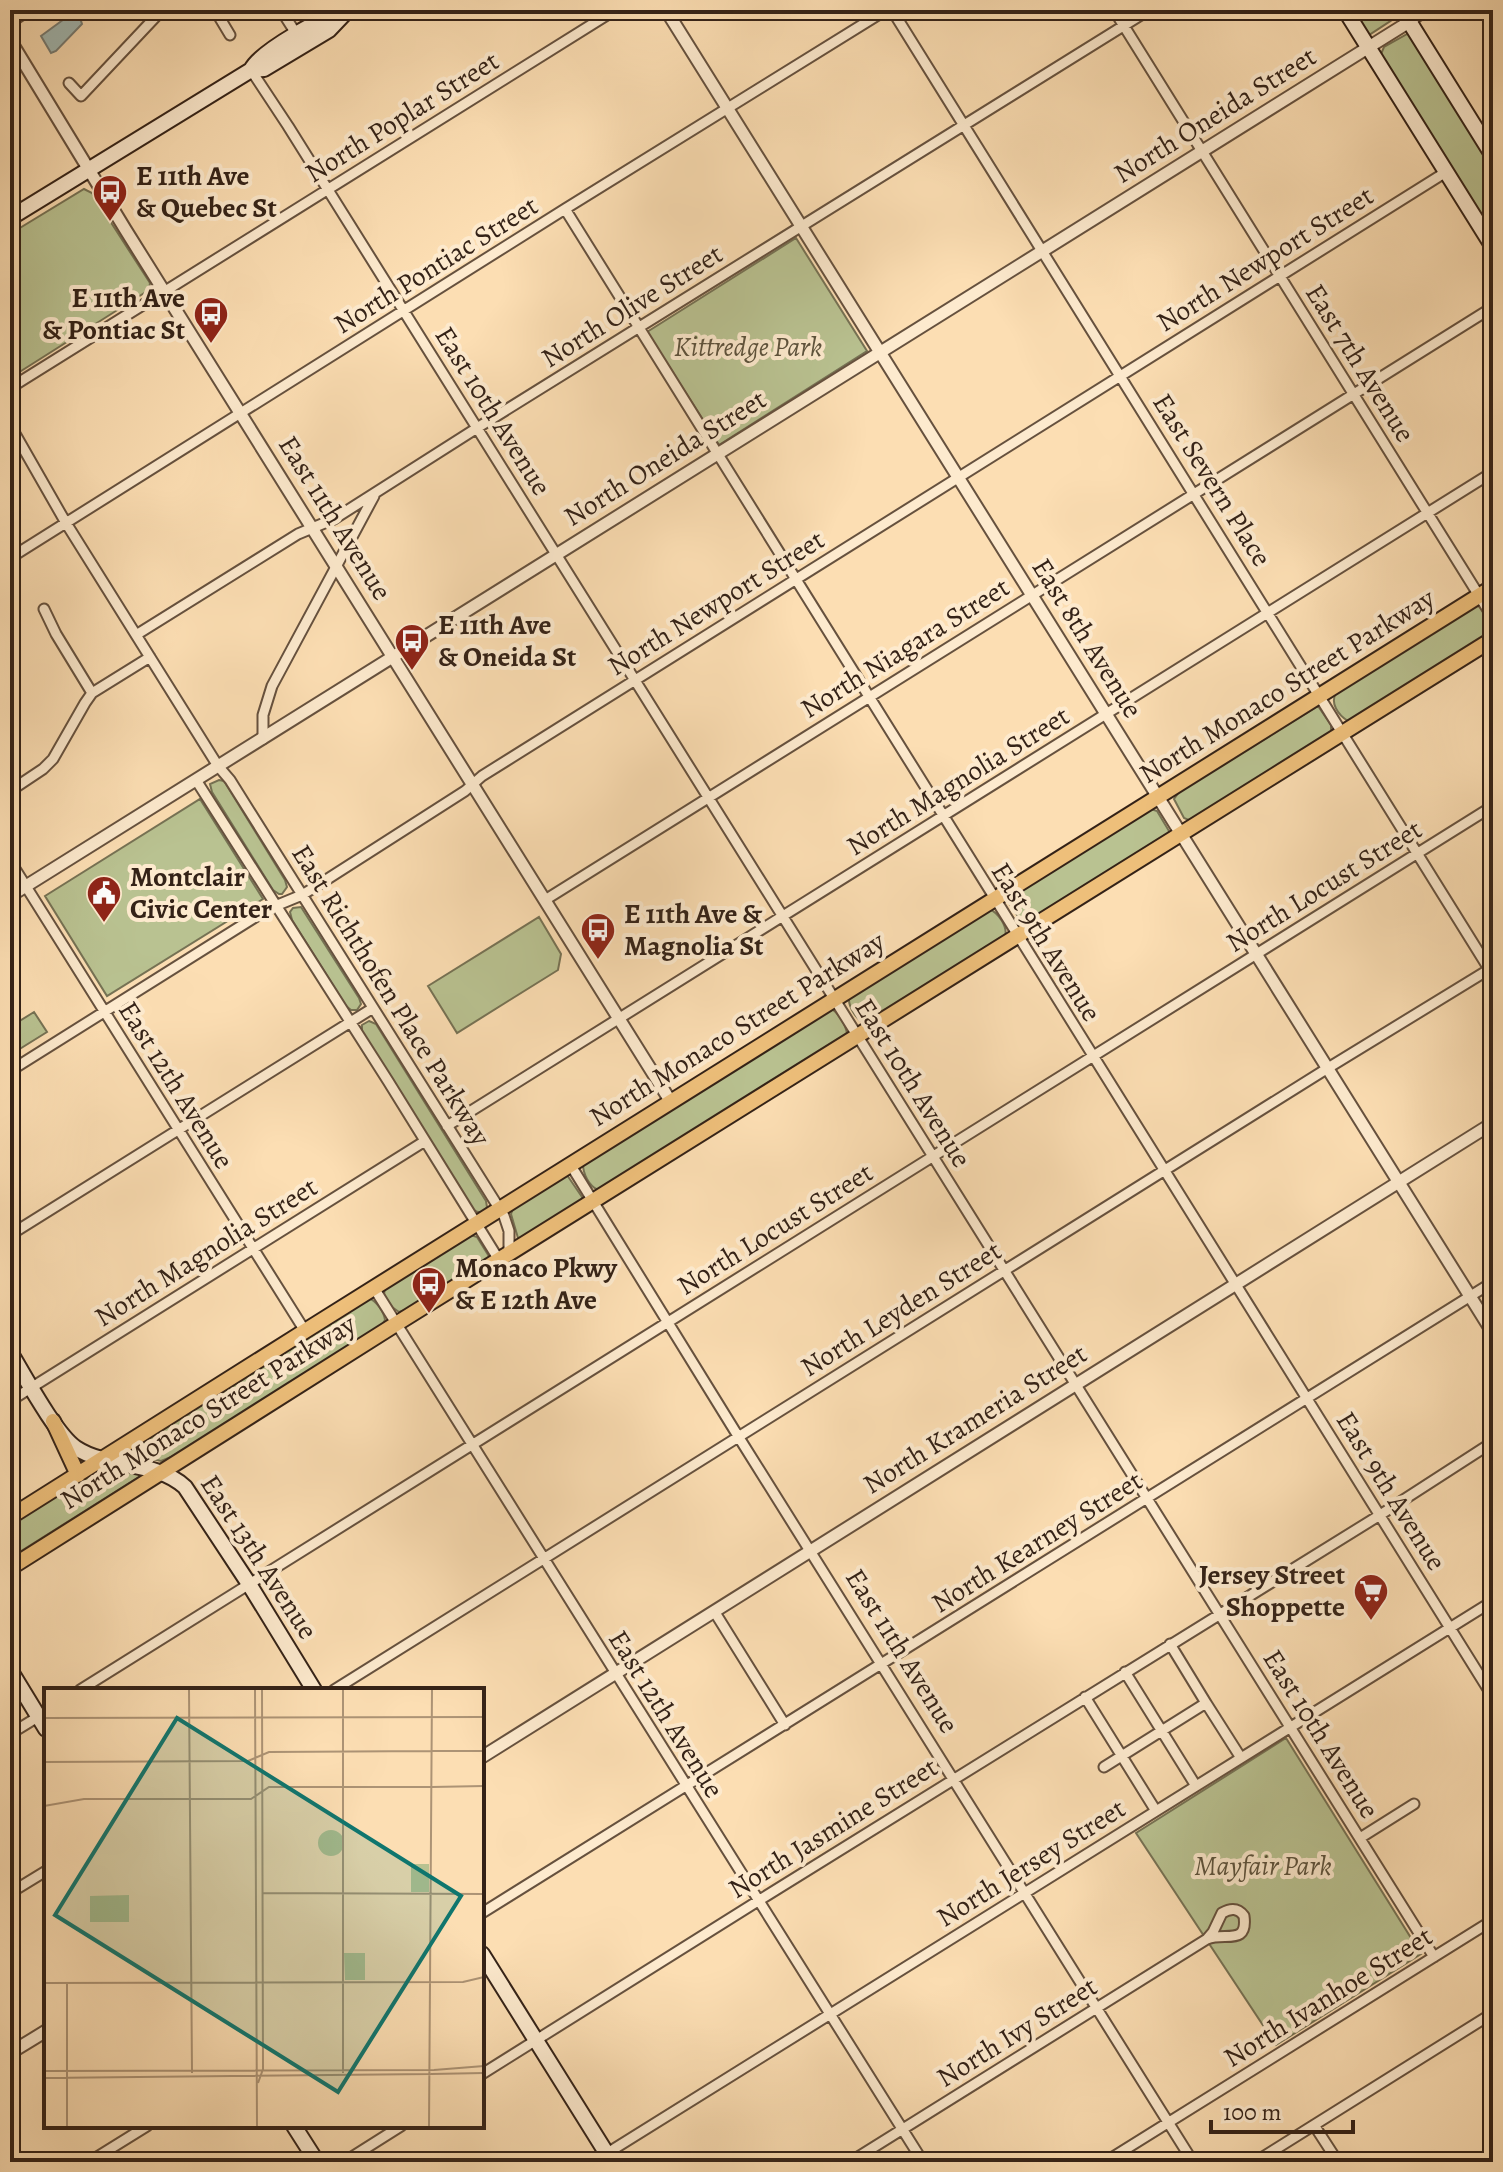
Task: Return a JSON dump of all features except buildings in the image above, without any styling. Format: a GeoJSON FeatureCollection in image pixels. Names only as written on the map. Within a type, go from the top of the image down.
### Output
{"type":"FeatureCollection","features":[{"type":"Feature","properties":{"kind":"main road"},"geometry":{"type":"LineString","coordinates":[[10,218],[251,70],[259,58],[329,15],[347,10]]}},
{"type":"Feature","properties":{"kind":"main road"},"geometry":{"type":"LineString","coordinates":[[251,70],[264,69],[329,30],[347,10]]}},
{"type":"Feature","properties":{"kind":"main road"},"geometry":{"type":"LineString","coordinates":[[1345,10],[1493,247]]}},
{"type":"Feature","properties":{"kind":"main road"},"geometry":{"type":"LineString","coordinates":[[1406,16],[1493,156]]}},
{"type":"Feature","properties":{"kind":"main road","name":"North Monaco Street Parkway"},"geometry":{"type":"LineString","coordinates":[[10,1517],[1493,587]]}},
{"type":"Feature","properties":{"kind":"main road","name":"North Monaco Street Parkway"},"geometry":{"type":"LineString","coordinates":[[10,1568],[1493,639]]}},
{"type":"Feature","properties":{"kind":"main road","name":"East 13th Avenue"},"geometry":{"type":"LineString","coordinates":[[10,1352],[72,1446],[84,1453],[162,1473],[180,1482],[249,1584],[313,1688]]}},
{"type":"Feature","properties":{"kind":"main road"},"geometry":{"type":"LineString","coordinates":[[53,1421],[78,1475]]}},
{"type":"Feature","properties":{"kind":"main road"},"geometry":{"type":"LineString","coordinates":[[10,1670],[43,1719]]}},
{"type":"Feature","properties":{"kind":"main road"},"geometry":{"type":"LineString","coordinates":[[484,1957],[604,2159]]}},
{"type":"Feature","properties":{"kind":"main road"},"geometry":{"type":"LineString","coordinates":[[295,2128],[317,2162]]}},
{"type":"Feature","properties":{"kind":"street"},"geometry":{"type":"LineString","coordinates":[[10,19],[29,10]]}},
{"type":"Feature","properties":{"kind":"street"},"geometry":{"type":"LineString","coordinates":[[69,83],[81,96],[162,10]]}},
{"type":"Feature","properties":{"kind":"street"},"geometry":{"type":"LineString","coordinates":[[215,10],[230,35]]}},
{"type":"Feature","properties":{"kind":"street"},"geometry":{"type":"LineString","coordinates":[[281,10],[297,35]]}},
{"type":"Feature","properties":{"kind":"street","name":"North Poplar Street"},"geometry":{"type":"LineString","coordinates":[[10,388],[615,10]]}},
{"type":"Feature","properties":{"kind":"street","name":"East 8th Avenue"},"geometry":{"type":"LineString","coordinates":[[666,10],[1493,1333]]}},
{"type":"Feature","properties":{"kind":"street","name":"North Pontiac Street"},"geometry":{"type":"LineString","coordinates":[[10,558],[565,209],[889,10]]}},
{"type":"Feature","properties":{"kind":"street","name":"East Severn Place"},"geometry":{"type":"LineString","coordinates":[[889,10],[1492,970]]}},
{"type":"Feature","properties":{"kind":"street","name":"East 7th Avenue"},"geometry":{"type":"LineString","coordinates":[[1114,10],[1493,618]]}},
{"type":"Feature","properties":{"kind":"street","name":"North Olive Street"},"geometry":{"type":"LineString","coordinates":[[136,635],[298,534],[334,519],[1149,10]]}},
{"type":"Feature","properties":{"kind":"street","name":"North Oneida Street"},"geometry":{"type":"LineString","coordinates":[[10,896],[1368,47],[1406,16],[1427,10]]}},
{"type":"Feature","properties":{"kind":"street","name":"East 11th Avenue"},"geometry":{"type":"LineString","coordinates":[[10,40],[671,1102]]}},
{"type":"Feature","properties":{"kind":"street","name":"East 10th Avenue"},"geometry":{"type":"LineString","coordinates":[[251,70],[1434,1957]]}},
{"type":"Feature","properties":{"kind":"street","name":"North Newport Street"},"geometry":{"type":"LineString","coordinates":[[10,1071],[275,906],[302,895],[465,791],[482,776],[1446,172]]}},
{"type":"Feature","properties":{"kind":"street","name":"East 9th Avenue"},"geometry":{"type":"LineString","coordinates":[[565,209],[1493,1697]]}},
{"type":"Feature","properties":{"kind":"street","name":"North Niagara Street"},"geometry":{"type":"LineString","coordinates":[[545,900],[1493,307]]}},
{"type":"Feature","properties":{"kind":"street","name":"East Richthofen Place Parkway"},"geometry":{"type":"LineString","coordinates":[[10,425],[66,523],[499,1209],[509,1231],[504,1257]]}},
{"type":"Feature","properties":{"kind":"street","name":"North Magnolia Street"},"geometry":{"type":"LineString","coordinates":[[447,1126],[1493,472]]}},
{"type":"Feature","properties":{"kind":"street"},"geometry":{"type":"LineString","coordinates":[[263,739],[262,719],[267,697],[375,493]]}},
{"type":"Feature","properties":{"kind":"street"},"geometry":{"type":"LineString","coordinates":[[44,609],[92,693]]}},
{"type":"Feature","properties":{"kind":"street"},"geometry":{"type":"LineString","coordinates":[[10,791],[53,759],[92,693],[150,657]]}},
{"type":"Feature","properties":{"kind":"street","name":"East Richthofen Place Parkway"},"geometry":{"type":"LineString","coordinates":[[196,780],[477,1223],[504,1257]]}},
{"type":"Feature","properties":{"kind":"street","name":"North Locust Street"},"geometry":{"type":"LineString","coordinates":[[83,1688],[1493,806]]}},
{"type":"Feature","properties":{"kind":"street","name":"East 12th Avenue"},"geometry":{"type":"LineString","coordinates":[[10,861],[305,1331]]}},
{"type":"Feature","properties":{"kind":"street","name":"North Leyden Street"},"geometry":{"type":"LineString","coordinates":[[337,1688],[1328,1068],[1492,970]]}},
{"type":"Feature","properties":{"kind":"street"},"geometry":{"type":"LineString","coordinates":[[10,1235],[373,1008]]}},
{"type":"Feature","properties":{"kind":"street","name":"North Krameria Street"},"geometry":{"type":"LineString","coordinates":[[484,1756],[1493,1123]]}},
{"type":"Feature","properties":{"kind":"street","name":"North Magnolia Street"},"geometry":{"type":"LineString","coordinates":[[10,1401],[425,1141]]}},
{"type":"Feature","properties":{"kind":"street","name":"East 11th Avenue"},"geometry":{"type":"LineString","coordinates":[[570,1164],[1193,2162]]}},
{"type":"Feature","properties":{"kind":"street","name":"North Kearney Street"},"geometry":{"type":"LineString","coordinates":[[484,1912],[1493,1282]]}},
{"type":"Feature","properties":{"kind":"street","name":"East 12th Avenue"},"geometry":{"type":"LineString","coordinates":[[374,1288],[923,2162]]}},
{"type":"Feature","properties":{"kind":"street","name":"North Jasmine Street"},"geometry":{"type":"LineString","coordinates":[[484,2073],[1493,1442]]}},
{"type":"Feature","properties":{"kind":"street","name":"North Jersey Street"},"geometry":{"type":"LineString","coordinates":[[604,2159],[830,2014],[1493,1601]]}},
{"type":"Feature","properties":{"kind":"street"},"geometry":{"type":"LineString","coordinates":[[714,1611],[785,1725]]}},
{"type":"Feature","properties":{"kind":"street"},"geometry":{"type":"LineString","coordinates":[[1170,1644],[1241,1758]]}},
{"type":"Feature","properties":{"kind":"street"},"geometry":{"type":"LineString","coordinates":[[1125,1672],[1196,1786]]}},
{"type":"Feature","properties":{"kind":"street"},"geometry":{"type":"LineString","coordinates":[[1085,1697],[1156,1811]]}},
{"type":"Feature","properties":{"kind":"street"},"geometry":{"type":"LineString","coordinates":[[1104,1767],[1206,1703]]}},
{"type":"Feature","properties":{"kind":"street"},"geometry":{"type":"LineString","coordinates":[[10,1734],[43,1719]]}},
{"type":"Feature","properties":{"kind":"street"},"geometry":{"type":"LineString","coordinates":[[1360,1838],[1414,1804]]}},
{"type":"Feature","properties":{"kind":"street"},"geometry":{"type":"LineString","coordinates":[[10,1893],[44,1872]]}},
{"type":"Feature","properties":{"kind":"street","name":"North Ivanhoe Street"},"geometry":{"type":"LineString","coordinates":[[1105,2162],[1493,1920]]}},
{"type":"Feature","properties":{"kind":"street","name":"North Ivy Street"},"geometry":{"type":"LineString","coordinates":[[850,2162],[1207,1939]]}},
{"type":"Feature","properties":{"kind":"street"},"geometry":{"type":"LineString","coordinates":[[1255,2162],[1493,2013]]}},
{"type":"Feature","properties":{"kind":"street"},"geometry":{"type":"LineString","coordinates":[[10,2053],[44,2032]]}},
{"type":"Feature","properties":{"kind":"street"},"geometry":{"type":"LineString","coordinates":[[1314,2125],[1338,2162]]}},
{"type":"Feature","properties":{"kind":"street"},"geometry":{"type":"LineString","coordinates":[[89,2162],[144,2128]]}},
{"type":"Feature","properties":{"kind":"street"},"geometry":{"type":"LineString","coordinates":[[344,2162],[398,2128]]}},
{"type":"Feature","properties":{"kind":"green space"},"geometry":{"type":"Polygon","coordinates":[[[1352,10],[1396,10],[1398,16],[1369,35],[1352,10]]]}},
{"type":"Feature","properties":{"kind":"green space"},"geometry":{"type":"Polygon","coordinates":[[[1409,33],[1493,165],[1493,233],[1381,54],[1384,47],[1409,33]]]}},
{"type":"Feature","properties":{"kind":"green space"},"geometry":{"type":"Polygon","coordinates":[[[84,189],[92,193],[150,283],[149,290],[10,378],[10,234],[84,189]]]}},
{"type":"Feature","properties":{"kind":"green space","name":"Kittredge Park"},"geometry":{"type":"Polygon","coordinates":[[[796,238],[867,351],[719,445],[647,332],[796,238]]]}},
{"type":"Feature","properties":{"kind":"green space"},"geometry":{"type":"Polygon","coordinates":[[[1476,605],[1491,622],[1493,629],[1488,635],[1351,720],[1348,721],[1338,712],[1334,701],[1336,693],[1476,605]]]}},
{"type":"Feature","properties":{"kind":"green space"},"geometry":{"type":"Polygon","coordinates":[[[1318,706],[1331,725],[1331,732],[1191,821],[1184,818],[1174,799],[1179,792],[1318,706]]]}},
{"type":"Feature","properties":{"kind":"green space"},"geometry":{"type":"Polygon","coordinates":[[[224,781],[285,880],[287,887],[282,894],[273,890],[212,792],[210,784],[224,781]]]}},
{"type":"Feature","properties":{"kind":"green space"},"geometry":{"type":"Polygon","coordinates":[[[200,799],[263,899],[107,996],[45,896],[200,799]]]}},
{"type":"Feature","properties":{"kind":"green space"},"geometry":{"type":"Polygon","coordinates":[[[1151,809],[1157,811],[1169,831],[1167,836],[1027,921],[1019,918],[1009,903],[1012,896],[1151,809]]]}},
{"type":"Feature","properties":{"kind":"green space"},"geometry":{"type":"Polygon","coordinates":[[[301,907],[359,998],[361,1004],[357,1010],[346,1006],[292,920],[290,912],[293,908],[301,907]]]}},
{"type":"Feature","properties":{"kind":"green space"},"geometry":{"type":"Polygon","coordinates":[[[989,909],[1002,921],[1005,937],[868,1024],[854,1014],[849,997],[989,909]]]}},
{"type":"Feature","properties":{"kind":"green space"},"geometry":{"type":"Polygon","coordinates":[[[539,917],[561,954],[558,970],[457,1033],[428,986],[539,917]]]}},
{"type":"Feature","properties":{"kind":"green space"},"geometry":{"type":"Polygon","coordinates":[[[832,1009],[845,1027],[847,1034],[844,1037],[603,1188],[598,1190],[589,1183],[583,1164],[832,1009]]]}},
{"type":"Feature","properties":{"kind":"green space"},"geometry":{"type":"Polygon","coordinates":[[[34,1012],[47,1032],[10,1055],[10,1027],[34,1012]]]}},
{"type":"Feature","properties":{"kind":"green space"},"geometry":{"type":"Polygon","coordinates":[[[369,1021],[376,1024],[486,1201],[487,1207],[483,1212],[473,1210],[362,1033],[362,1025],[369,1021]]]}},
{"type":"Feature","properties":{"kind":"green space"},"geometry":{"type":"Polygon","coordinates":[[[567,1175],[582,1200],[518,1238],[511,1214],[514,1206],[567,1175]]]}},
{"type":"Feature","properties":{"kind":"green space"},"geometry":{"type":"Polygon","coordinates":[[[471,1235],[477,1237],[490,1258],[408,1309],[399,1312],[392,1307],[384,1295],[385,1287],[471,1235]]]}},
{"type":"Feature","properties":{"kind":"green space"},"geometry":{"type":"Polygon","coordinates":[[[368,1298],[383,1313],[385,1320],[380,1328],[171,1457],[161,1461],[129,1451],[130,1447],[368,1298]]]}},
{"type":"Feature","properties":{"kind":"green space"},"geometry":{"type":"Polygon","coordinates":[[[103,1464],[140,1473],[139,1477],[10,1558],[10,1522],[103,1464]]]}},
{"type":"Feature","properties":{"kind":"green space","name":"Mayfair Park"},"geometry":{"type":"Polygon","coordinates":[[[1286,1738],[1421,1954],[1276,2045],[1136,1833],[1286,1738]]]}},
{"type":"Feature","properties":{"kind":"water"},"geometry":{"type":"Polygon","coordinates":[[[71,14],[79,15],[82,24],[51,53],[41,36],[71,14]]]}},
{"type":"Feature","properties":{"kind":"place","name":"E 11th Ave & Quebec St"},"geometry":{"type":"Point","coordinates":[110,223]}},
{"type":"Feature","properties":{"kind":"place","name":"E 11th Ave & Pontiac St"},"geometry":{"type":"Point","coordinates":[211,345]}},
{"type":"Feature","properties":{"kind":"place","name":"E 11th Ave & Oneida St"},"geometry":{"type":"Point","coordinates":[412,672]}},
{"type":"Feature","properties":{"kind":"place","name":"Montclair Civic Center"},"geometry":{"type":"Point","coordinates":[104,924]}},
{"type":"Feature","properties":{"kind":"place","name":"E 11th Ave & Magnolia St"},"geometry":{"type":"Point","coordinates":[598,961]}},
{"type":"Feature","properties":{"kind":"place","name":"Monaco Pkwy & E 12th Ave"},"geometry":{"type":"Point","coordinates":[429,1315]}},
{"type":"Feature","properties":{"kind":"place","name":"Jersey Street Shoppette"},"geometry":{"type":"Point","coordinates":[1371,1622]}}]}
